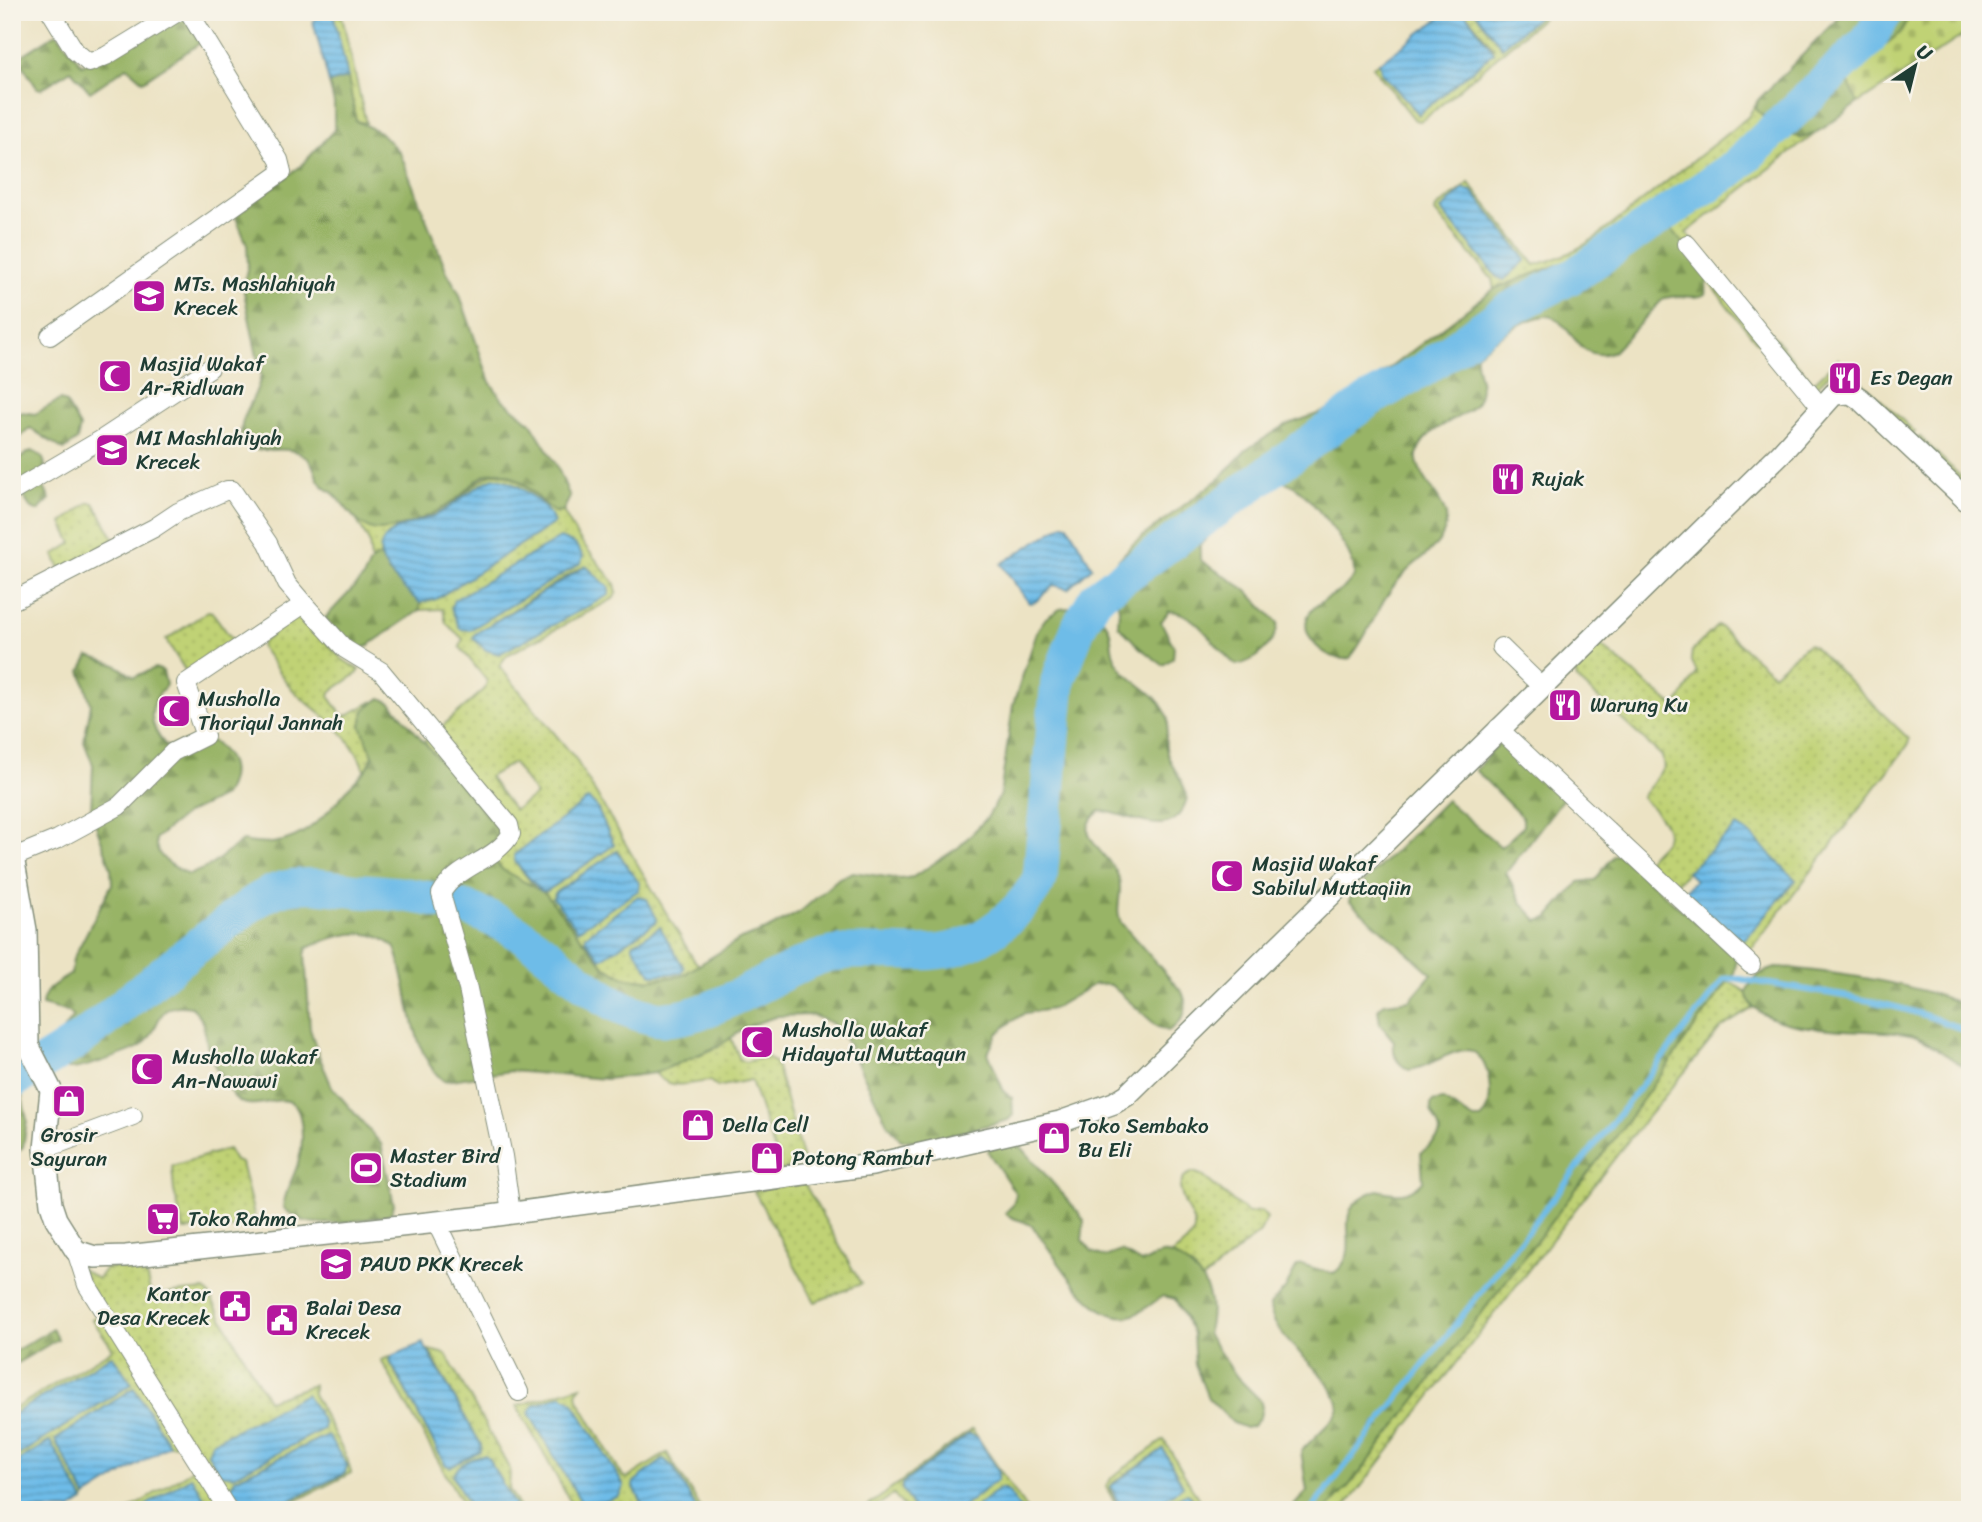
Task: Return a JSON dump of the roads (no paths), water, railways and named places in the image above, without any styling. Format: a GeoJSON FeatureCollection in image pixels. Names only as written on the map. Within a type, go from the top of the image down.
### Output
{"type":"FeatureCollection","features":[{"type":"Feature","properties":{"kind":"street"},"geometry":{"type":"LineString","coordinates":[[51,12],[75,51],[89,63],[107,56],[178,12]]}},
{"type":"Feature","properties":{"kind":"street"},"geometry":{"type":"LineString","coordinates":[[50,336],[282,172],[275,153],[189,12]]}},
{"type":"Feature","properties":{"kind":"street"},"geometry":{"type":"LineString","coordinates":[[1687,244],[1820,406]]}},
{"type":"Feature","properties":{"kind":"street"},"geometry":{"type":"LineString","coordinates":[[12,492],[102,439],[210,368]]}},
{"type":"Feature","properties":{"kind":"street"},"geometry":{"type":"LineString","coordinates":[[76,1251],[95,1257],[126,1256],[148,1251],[511,1213],[872,1165],[1060,1122],[1114,1103],[1149,1074],[1781,453],[1820,406],[1834,394],[1851,393],[1970,503]]}},
{"type":"Feature","properties":{"kind":"street"},"geometry":{"type":"LineString","coordinates":[[12,601],[153,528],[178,512],[227,490],[238,495],[268,543],[287,584],[349,651],[381,671],[509,825],[511,834],[504,844],[448,884],[442,894],[468,989],[503,1156],[511,1213]]}},
{"type":"Feature","properties":{"kind":"street"},"geometry":{"type":"LineString","coordinates":[[228,1510],[87,1285],[76,1251],[56,1219],[51,1203],[45,1149],[51,1090],[29,1045],[13,854],[58,839],[119,806],[173,752],[205,736],[186,683],[304,604]]}},
{"type":"Feature","properties":{"kind":"street"},"geometry":{"type":"LineString","coordinates":[[1501,647],[1541,686]]}},
{"type":"Feature","properties":{"kind":"street"},"geometry":{"type":"LineString","coordinates":[[1498,729],[1751,965]]}},
{"type":"Feature","properties":{"kind":"street"},"geometry":{"type":"LineString","coordinates":[[45,1149],[133,1116]]}},
{"type":"Feature","properties":{"kind":"street"},"geometry":{"type":"LineString","coordinates":[[436,1222],[519,1392]]}},
{"type":"Feature","properties":{"kind":"water"},"geometry":{"type":"Polygon","coordinates":[[[322,12],[333,12],[348,77],[329,83],[313,21],[322,12]]]}},
{"type":"Feature","properties":{"kind":"water"},"geometry":{"type":"Polygon","coordinates":[[[1448,12],[1464,12],[1494,52],[1419,114],[1382,73],[1379,63],[1448,12]]]}},
{"type":"Feature","properties":{"kind":"water"},"geometry":{"type":"Polygon","coordinates":[[[1475,12],[1544,12],[1502,47],[1475,12]]]}},
{"type":"Feature","properties":{"kind":"water"},"geometry":{"type":"Polygon","coordinates":[[[1463,189],[1472,191],[1526,260],[1504,280],[1497,277],[1441,210],[1463,189]]]}},
{"type":"Feature","properties":{"kind":"water"},"geometry":{"type":"Polygon","coordinates":[[[494,478],[511,483],[529,494],[545,509],[554,523],[436,599],[420,603],[387,569],[380,549],[384,539],[399,528],[440,513],[494,478]]]}},
{"type":"Feature","properties":{"kind":"water"},"geometry":{"type":"Polygon","coordinates":[[[1064,524],[1068,525],[1092,567],[1068,589],[1054,585],[1035,602],[1029,603],[1001,564],[1064,524]]]}},
{"type":"Feature","properties":{"kind":"water"},"geometry":{"type":"Polygon","coordinates":[[[560,538],[575,544],[583,556],[581,563],[470,630],[460,629],[451,608],[454,600],[560,538]]]}},
{"type":"Feature","properties":{"kind":"water"},"geometry":{"type":"Polygon","coordinates":[[[586,566],[609,588],[609,595],[499,654],[486,650],[473,638],[475,634],[586,566]]]}},
{"type":"Feature","properties":{"kind":"water"},"geometry":{"type":"Polygon","coordinates":[[[588,799],[596,806],[614,845],[547,891],[541,891],[515,862],[514,855],[588,799]]]}},
{"type":"Feature","properties":{"kind":"water"},"geometry":{"type":"Polygon","coordinates":[[[1737,826],[1750,834],[1796,880],[1744,940],[1739,940],[1684,892],[1695,880],[1687,872],[1737,826]]]}},
{"type":"Feature","properties":{"kind":"water"},"geometry":{"type":"Polygon","coordinates":[[[617,851],[639,883],[639,890],[578,930],[553,898],[556,892],[617,851]]]}},
{"type":"Feature","properties":{"kind":"water"},"geometry":{"type":"Polygon","coordinates":[[[638,896],[647,899],[656,922],[601,959],[585,939],[587,935],[638,896]]]}},
{"type":"Feature","properties":{"kind":"water"},"geometry":{"type":"Polygon","coordinates":[[[660,927],[684,968],[681,973],[652,975],[633,947],[633,944],[660,927]]]}},
{"type":"Feature","properties":{"kind":"water"},"geometry":{"type":"Polygon","coordinates":[[[423,1343],[481,1445],[480,1451],[450,1467],[445,1464],[390,1361],[392,1356],[423,1343]]]}},
{"type":"Feature","properties":{"kind":"water"},"geometry":{"type":"Polygon","coordinates":[[[112,1355],[132,1384],[12,1459],[12,1415],[112,1355]]]}},
{"type":"Feature","properties":{"kind":"water"},"geometry":{"type":"Polygon","coordinates":[[[134,1388],[169,1445],[86,1497],[55,1440],[134,1388]]]}},
{"type":"Feature","properties":{"kind":"water"},"geometry":{"type":"Polygon","coordinates":[[[306,1394],[324,1423],[323,1429],[234,1476],[220,1474],[208,1454],[212,1442],[306,1394]]]}},
{"type":"Feature","properties":{"kind":"water"},"geometry":{"type":"Polygon","coordinates":[[[562,1395],[573,1402],[624,1486],[619,1496],[585,1509],[529,1413],[534,1405],[562,1395]]]}},
{"type":"Feature","properties":{"kind":"water"},"geometry":{"type":"Polygon","coordinates":[[[969,1434],[977,1437],[999,1472],[997,1480],[959,1510],[914,1510],[902,1484],[969,1434]]]}},
{"type":"Feature","properties":{"kind":"water"},"geometry":{"type":"Polygon","coordinates":[[[327,1435],[347,1465],[345,1473],[270,1510],[242,1510],[229,1490],[235,1479],[327,1435]]]}},
{"type":"Feature","properties":{"kind":"water"},"geometry":{"type":"Polygon","coordinates":[[[50,1441],[84,1501],[70,1510],[12,1510],[12,1465],[50,1441]]]}},
{"type":"Feature","properties":{"kind":"water"},"geometry":{"type":"Polygon","coordinates":[[[1163,1449],[1183,1486],[1149,1510],[1121,1510],[1111,1486],[1163,1449]]]}},
{"type":"Feature","properties":{"kind":"water"},"geometry":{"type":"Polygon","coordinates":[[[485,1456],[517,1510],[471,1510],[453,1475],[467,1461],[485,1456]]]}},
{"type":"Feature","properties":{"kind":"water"},"geometry":{"type":"Polygon","coordinates":[[[664,1459],[673,1467],[697,1510],[646,1510],[633,1486],[634,1482],[664,1459]]]}},
{"type":"Feature","properties":{"kind":"water"},"geometry":{"type":"Polygon","coordinates":[[[191,1477],[207,1502],[194,1510],[139,1510],[191,1477]]]}},
{"type":"Feature","properties":{"kind":"water"},"geometry":{"type":"Polygon","coordinates":[[[1000,1488],[1008,1491],[1021,1510],[972,1510],[1000,1488]]]}},
{"type":"Feature","properties":{"kind":"water"},"geometry":{"type":"Polygon","coordinates":[[[1188,1494],[1200,1510],[1160,1510],[1183,1495],[1188,1494]]]}},
{"type":"Feature","properties":{"kind":"waterway"},"geometry":{"type":"LineString","coordinates":[[12,1082],[94,1029],[250,906],[266,895],[293,886],[411,895],[480,914],[524,937],[609,1000],[623,1008],[654,1018],[672,1019],[692,1015],[817,958],[853,952],[912,953],[950,950],[979,939],[1019,908],[1040,878],[1058,681],[1079,626],[1096,597],[1369,400],[1423,370],[1506,311],[1573,276],[1735,167],[1868,41],[1886,12]]}},
{"type":"Feature","properties":{"kind":"waterway"},"geometry":{"type":"LineString","coordinates":[[1311,1510],[1724,979],[1735,978],[1884,1004],[1942,1021],[1970,1033]]}},
{"type":"Feature","properties":{"kind":"place","name":"MTs. Mashlahiyah Krecek"},"geometry":{"type":"Point","coordinates":[149,296]}},
{"type":"Feature","properties":{"kind":"place","name":"Masjid Wakaf Ar-Ridlwan"},"geometry":{"type":"Point","coordinates":[115,376]}},
{"type":"Feature","properties":{"kind":"place","name":"Es Degan"},"geometry":{"type":"Point","coordinates":[1845,378]}},
{"type":"Feature","properties":{"kind":"place","name":"MI Mashlahiyah Krecek"},"geometry":{"type":"Point","coordinates":[112,450]}},
{"type":"Feature","properties":{"kind":"place","name":"Rujak"},"geometry":{"type":"Point","coordinates":[1508,479]}},
{"type":"Feature","properties":{"kind":"place","name":"Warung Ku"},"geometry":{"type":"Point","coordinates":[1565,705]}},
{"type":"Feature","properties":{"kind":"place","name":"Musholla Thoriqul Jannah"},"geometry":{"type":"Point","coordinates":[174,711]}},
{"type":"Feature","properties":{"kind":"place","name":"Masjid Wakaf Sabilul Muttaqiin"},"geometry":{"type":"Point","coordinates":[1227,876]}},
{"type":"Feature","properties":{"kind":"place","name":"Musholla Wakaf Hidayatul Muttaqun"},"geometry":{"type":"Point","coordinates":[757,1042]}},
{"type":"Feature","properties":{"kind":"place","name":"Musholla Wakaf An-Nawawi"},"geometry":{"type":"Point","coordinates":[147,1069]}},
{"type":"Feature","properties":{"kind":"place","name":"Grosir Sayuran"},"geometry":{"type":"Point","coordinates":[69,1101]}},
{"type":"Feature","properties":{"kind":"place","name":"Della Cell"},"geometry":{"type":"Point","coordinates":[698,1125]}},
{"type":"Feature","properties":{"kind":"place","name":"Toko Sembako Bu Eli"},"geometry":{"type":"Point","coordinates":[1054,1138]}},
{"type":"Feature","properties":{"kind":"place","name":"Potong Rambut"},"geometry":{"type":"Point","coordinates":[767,1158]}},
{"type":"Feature","properties":{"kind":"place","name":"Master Bird Stadium"},"geometry":{"type":"Point","coordinates":[366,1168]}},
{"type":"Feature","properties":{"kind":"place","name":"Toko Rahma"},"geometry":{"type":"Point","coordinates":[163,1219]}},
{"type":"Feature","properties":{"kind":"place","name":"PAUD PKK Krecek"},"geometry":{"type":"Point","coordinates":[336,1264]}},
{"type":"Feature","properties":{"kind":"place","name":"Kantor Desa Krecek"},"geometry":{"type":"Point","coordinates":[235,1306]}},
{"type":"Feature","properties":{"kind":"place","name":"Balai Desa Krecek"},"geometry":{"type":"Point","coordinates":[282,1320]}}]}
